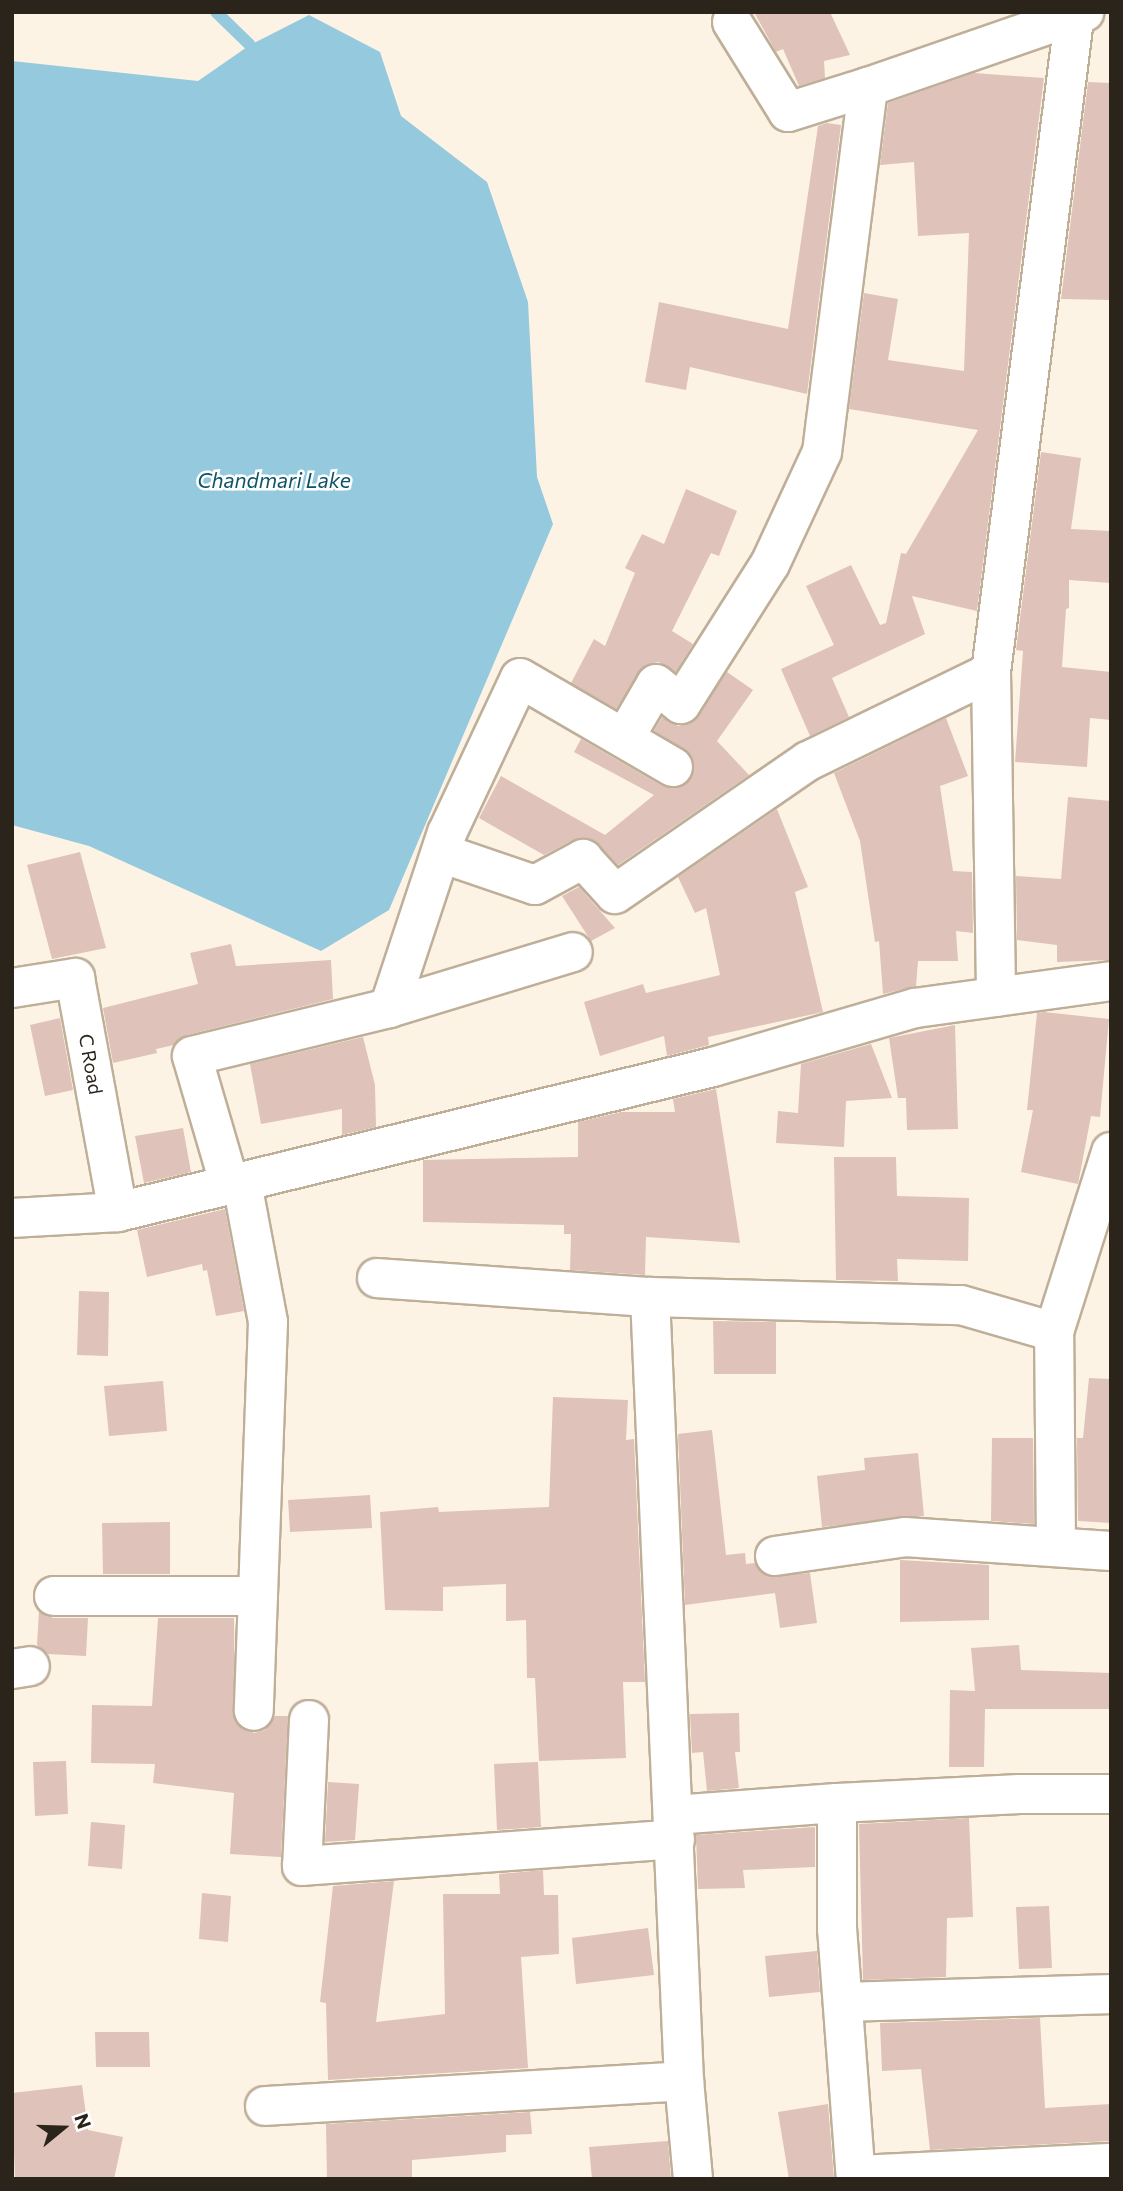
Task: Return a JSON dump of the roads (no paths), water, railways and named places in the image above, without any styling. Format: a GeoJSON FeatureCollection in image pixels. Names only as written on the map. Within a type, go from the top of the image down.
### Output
{"type":"FeatureCollection","features":[{"type":"Feature","properties":{"kind":"street"},"geometry":{"type":"LineString","coordinates":[[732,22],[788,112],[869,87],[1079,14],[990,672],[996,997]]}},
{"type":"Feature","properties":{"kind":"street"},"geometry":{"type":"LineString","coordinates":[[625,737],[656,684],[681,704],[769,564],[822,452],[869,87]]}},
{"type":"Feature","properties":{"kind":"street"},"geometry":{"type":"LineString","coordinates":[[441,853],[535,885],[583,859],[615,894],[808,761],[990,672]]}},
{"type":"Feature","properties":{"kind":"street"},"geometry":{"type":"LineString","coordinates":[[389,1008],[441,853],[520,678],[673,767]]}},
{"type":"Feature","properties":{"kind":"street"},"geometry":{"type":"LineString","coordinates":[[254,1711],[268,1322],[236,1184],[192,1056],[389,1008],[573,953]]}},
{"type":"Feature","properties":{"kind":"street","name":"C Road"},"geometry":{"type":"LineString","coordinates":[[12,988],[75,978],[118,1212]]}},
{"type":"Feature","properties":{"kind":"street"},"geometry":{"type":"LineString","coordinates":[[12,1217],[118,1212],[713,1067],[915,1008],[1111,981]]}},
{"type":"Feature","properties":{"kind":"street"},"geometry":{"type":"LineString","coordinates":[[1056,1547],[1054,1332],[1101,1218],[1111,1152]]}},
{"type":"Feature","properties":{"kind":"street"},"geometry":{"type":"LineString","coordinates":[[377,1278],[650,1297],[961,1305],[1054,1332]]}},
{"type":"Feature","properties":{"kind":"street"},"geometry":{"type":"LineString","coordinates":[[650,1297],[684,2081],[693,2179]]}},
{"type":"Feature","properties":{"kind":"street"},"geometry":{"type":"LineString","coordinates":[[775,1556],[905,1537],[1111,1550]]}},
{"type":"Feature","properties":{"kind":"street"},"geometry":{"type":"LineString","coordinates":[[54,1596],[258,1596]]}},
{"type":"Feature","properties":{"kind":"street"},"geometry":{"type":"LineString","coordinates":[[309,1720],[302,1866],[675,1827],[838,1803],[1111,1794]]}},
{"type":"Feature","properties":{"kind":"street"},"geometry":{"type":"LineString","coordinates":[[838,1803],[837,1928],[845,2001],[856,2177],[1111,2163]]}},
{"type":"Feature","properties":{"kind":"street"},"geometry":{"type":"LineString","coordinates":[[845,2001],[1111,1994]]}},
{"type":"Feature","properties":{"kind":"street"},"geometry":{"type":"LineString","coordinates":[[265,2106],[684,2081]]}},
{"type":"Feature","properties":{"kind":"water","name":"Chandmari Lake"},"geometry":{"type":"Polygon","coordinates":[[[309,15],[380,52],[401,116],[487,182],[528,302],[537,477],[553,524],[389,910],[321,951],[89,846],[12,825],[12,61],[198,81],[250,45],[309,15]]]}},
{"type":"Feature","properties":{"kind":"waterway"},"geometry":{"type":"LineString","coordinates":[[216,12],[250,45]]}}]}
